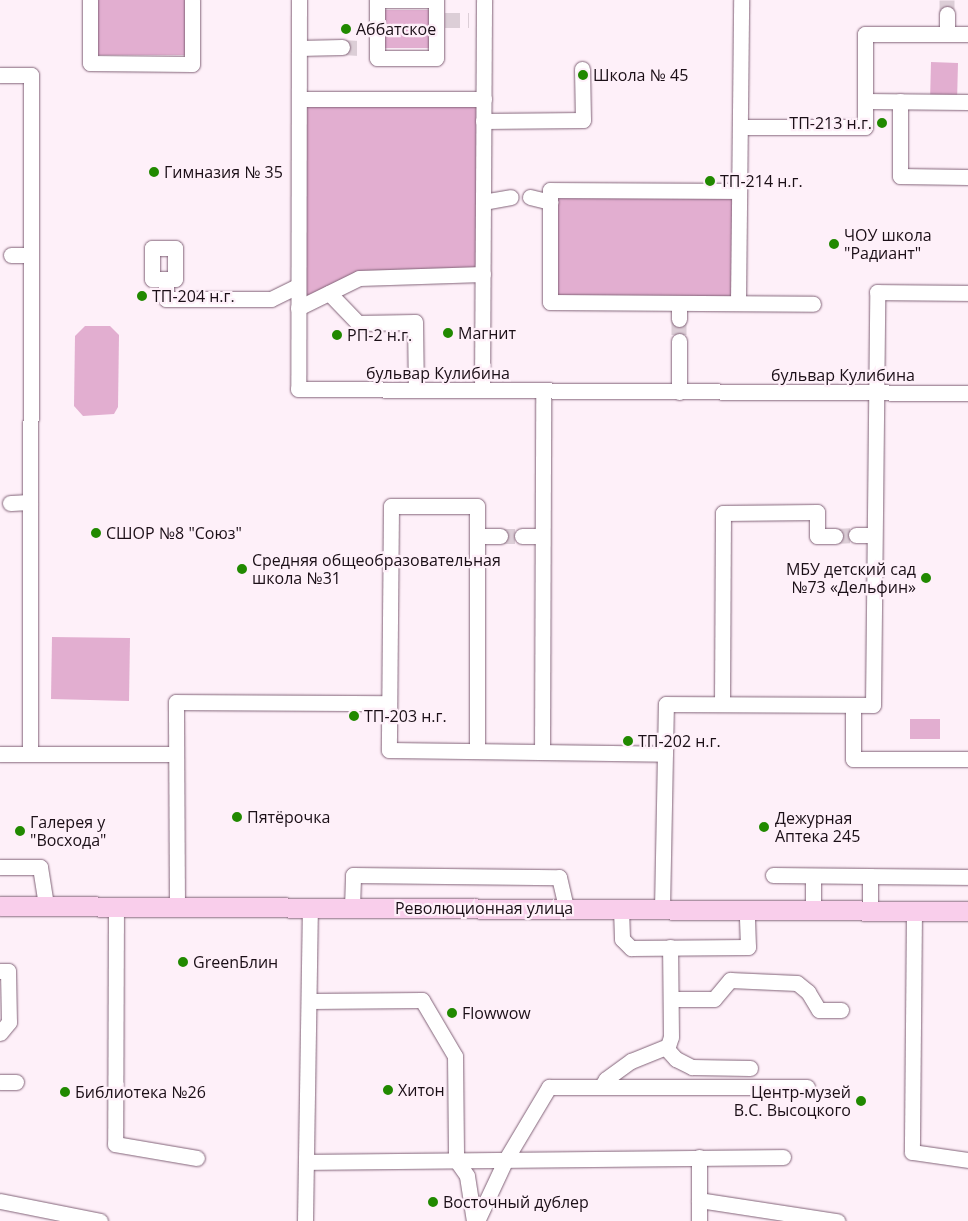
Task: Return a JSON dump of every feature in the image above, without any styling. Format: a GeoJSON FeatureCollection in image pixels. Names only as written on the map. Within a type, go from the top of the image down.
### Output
{"type":"FeatureCollection","features":[{"type":"Feature","properties":{"kind":"main road","name":"Революционная улица"},"geometry":{"type":"LineString","coordinates":[[0,906],[352,906],[968,911]]}},
{"type":"Feature","properties":{"kind":"street"},"geometry":{"type":"LineString","coordinates":[[90,0],[90,63],[174,64],[192,64],[192,0]]}},
{"type":"Feature","properties":{"kind":"street","name":"бульвар Кулибина"},"geometry":{"type":"LineString","coordinates":[[299,0],[298,390],[968,393]]}},
{"type":"Feature","properties":{"kind":"street"},"geometry":{"type":"LineString","coordinates":[[377,0],[436,0],[440,20],[436,58],[377,58],[370,48],[377,0]]}},
{"type":"Feature","properties":{"kind":"street"},"geometry":{"type":"LineString","coordinates":[[482,390],[484,99],[476,20],[484,0]]}},
{"type":"Feature","properties":{"kind":"street"},"geometry":{"type":"LineString","coordinates":[[738,304],[740,0]]}},
{"type":"Feature","properties":{"kind":"street"},"geometry":{"type":"LineString","coordinates":[[947,14],[947,34]]}},
{"type":"Feature","properties":{"kind":"street"},"geometry":{"type":"LineString","coordinates":[[740,127],[865,126],[865,34],[968,34]]}},
{"type":"Feature","properties":{"kind":"street"},"geometry":{"type":"LineString","coordinates":[[299,48],[342,47]]}},
{"type":"Feature","properties":{"kind":"street"},"geometry":{"type":"LineString","coordinates":[[483,120],[583,120],[582,69]]}},
{"type":"Feature","properties":{"kind":"street"},"geometry":{"type":"LineString","coordinates":[[0,75],[31,75],[30,754]]}},
{"type":"Feature","properties":{"kind":"street"},"geometry":{"type":"LineString","coordinates":[[298,99],[484,99]]}},
{"type":"Feature","properties":{"kind":"street"},"geometry":{"type":"LineString","coordinates":[[865,101],[968,102]]}},
{"type":"Feature","properties":{"kind":"street"},"geometry":{"type":"LineString","coordinates":[[900,101],[900,176],[968,177]]}},
{"type":"Feature","properties":{"kind":"street"},"geometry":{"type":"LineString","coordinates":[[739,191],[550,190],[550,302],[813,304]]}},
{"type":"Feature","properties":{"kind":"street"},"geometry":{"type":"LineString","coordinates":[[483,202],[511,197]]}},
{"type":"Feature","properties":{"kind":"street"},"geometry":{"type":"LineString","coordinates":[[530,197],[550,202]]}},
{"type":"Feature","properties":{"kind":"street"},"geometry":{"type":"LineString","coordinates":[[11,255],[30,255]]}},
{"type":"Feature","properties":{"kind":"street"},"geometry":{"type":"LineString","coordinates":[[298,308],[359,278],[483,274]]}},
{"type":"Feature","properties":{"kind":"street"},"geometry":{"type":"LineString","coordinates":[[166,279],[166,299],[272,299],[298,286]]}},
{"type":"Feature","properties":{"kind":"street"},"geometry":{"type":"LineString","coordinates":[[330,292],[358,322],[416,322],[416,390]]}},
{"type":"Feature","properties":{"kind":"street"},"geometry":{"type":"LineString","coordinates":[[662,909],[666,704],[873,705],[877,292],[968,293]]}},
{"type":"Feature","properties":{"kind":"street"},"geometry":{"type":"LineString","coordinates":[[679,303],[679,319]]}},
{"type":"Feature","properties":{"kind":"street"},"geometry":{"type":"LineString","coordinates":[[679,341],[679,392]]}},
{"type":"Feature","properties":{"kind":"street"},"geometry":{"type":"LineString","coordinates":[[542,752],[543,391]]}},
{"type":"Feature","properties":{"kind":"street"},"geometry":{"type":"LineString","coordinates":[[10,503],[30,502]]}},
{"type":"Feature","properties":{"kind":"street"},"geometry":{"type":"LineString","coordinates":[[477,751],[477,506],[390,506],[389,750],[665,754]]}},
{"type":"Feature","properties":{"kind":"street"},"geometry":{"type":"LineString","coordinates":[[722,704],[723,513],[817,512],[817,536],[835,536]]}},
{"type":"Feature","properties":{"kind":"street"},"geometry":{"type":"LineString","coordinates":[[856,535],[874,536]]}},
{"type":"Feature","properties":{"kind":"street"},"geometry":{"type":"LineString","coordinates":[[477,536],[500,536]]}},
{"type":"Feature","properties":{"kind":"street"},"geometry":{"type":"LineString","coordinates":[[522,536],[542,536]]}},
{"type":"Feature","properties":{"kind":"street"},"geometry":{"type":"LineString","coordinates":[[177,906],[176,702],[389,703]]}},
{"type":"Feature","properties":{"kind":"street"},"geometry":{"type":"LineString","coordinates":[[853,705],[853,759],[968,759]]}},
{"type":"Feature","properties":{"kind":"street"},"geometry":{"type":"LineString","coordinates":[[0,754],[176,754]]}},
{"type":"Feature","properties":{"kind":"street"},"geometry":{"type":"LineString","coordinates":[[0,867],[40,867],[46,906]]}},
{"type":"Feature","properties":{"kind":"street"},"geometry":{"type":"LineString","coordinates":[[352,906],[353,875],[370,875],[559,877],[566,908]]}},
{"type":"Feature","properties":{"kind":"street"},"geometry":{"type":"LineString","coordinates":[[773,875],[968,877]]}},
{"type":"Feature","properties":{"kind":"street"},"geometry":{"type":"LineString","coordinates":[[813,876],[813,910]]}},
{"type":"Feature","properties":{"kind":"street"},"geometry":{"type":"LineString","coordinates":[[870,876],[870,910]]}},
{"type":"Feature","properties":{"kind":"street"},"geometry":{"type":"LineString","coordinates":[[306,1221],[310,906]]}},
{"type":"Feature","properties":{"kind":"street"},"geometry":{"type":"LineString","coordinates":[[116,907],[115,1144],[197,1158]]}},
{"type":"Feature","properties":{"kind":"street"},"geometry":{"type":"LineString","coordinates":[[621,909],[622,939],[631,948],[748,947],[747,910]]}},
{"type":"Feature","properties":{"kind":"street"},"geometry":{"type":"LineString","coordinates":[[914,911],[912,1152],[968,1160]]}},
{"type":"Feature","properties":{"kind":"street"},"geometry":{"type":"LineString","coordinates":[[601,1087],[606,1079],[630,1061],[666,1048],[671,1037],[670,947]]}},
{"type":"Feature","properties":{"kind":"street"},"geometry":{"type":"LineString","coordinates":[[0,971],[8,971],[9,1022],[0,1033]]}},
{"type":"Feature","properties":{"kind":"street"},"geometry":{"type":"LineString","coordinates":[[671,999],[714,999],[730,980],[797,983],[808,992],[820,1010],[841,1010]]}},
{"type":"Feature","properties":{"kind":"street"},"geometry":{"type":"LineString","coordinates":[[310,1001],[422,1000],[455,1056],[456,1160],[467,1176],[476,1221]]}},
{"type":"Feature","properties":{"kind":"street"},"geometry":{"type":"LineString","coordinates":[[666,1048],[676,1059],[692,1066],[750,1068]]}},
{"type":"Feature","properties":{"kind":"street"},"geometry":{"type":"LineString","coordinates":[[0,1082],[16,1082]]}},
{"type":"Feature","properties":{"kind":"street"},"geometry":{"type":"LineString","coordinates":[[476,1221],[506,1159],[549,1087],[807,1087]]}},
{"type":"Feature","properties":{"kind":"street"},"geometry":{"type":"LineString","coordinates":[[699,1157],[699,1221]]}},
{"type":"Feature","properties":{"kind":"street"},"geometry":{"type":"LineString","coordinates":[[307,1162],[783,1157]]}},
{"type":"Feature","properties":{"kind":"street"},"geometry":{"type":"LineString","coordinates":[[699,1200],[837,1221]]}},
{"type":"Feature","properties":{"kind":"street"},"geometry":{"type":"LineString","coordinates":[[0,1201],[100,1221]]}},
{"type":"Feature","properties":{"kind":"shaded area"},"geometry":{"type":"Polygon","coordinates":[[[98,0],[187,0],[187,55],[98,55],[98,0]]]}},
{"type":"Feature","properties":{"kind":"shaded area"},"geometry":{"type":"Polygon","coordinates":[[[382,10],[430,10],[430,48],[382,48],[382,10]]]}},
{"type":"Feature","properties":{"kind":"shaded area"},"geometry":{"type":"Polygon","coordinates":[[[931,62],[958,63],[957,102],[930,102],[931,62]]]}},
{"type":"Feature","properties":{"kind":"shaded area"},"geometry":{"type":"Polygon","coordinates":[[[300,100],[482,101],[481,273],[359,276],[299,307],[300,100]]]}},
{"type":"Feature","properties":{"kind":"shaded area"},"geometry":{"type":"Polygon","coordinates":[[[554,192],[736,193],[736,300],[553,299],[554,192]]]}},
{"type":"Feature","properties":{"kind":"shaded area"},"geometry":{"type":"Polygon","coordinates":[[[85,326],[110,326],[119,335],[118,407],[114,414],[83,416],[74,406],[75,336],[85,326]]]}},
{"type":"Feature","properties":{"kind":"shaded area"},"geometry":{"type":"Polygon","coordinates":[[[52,637],[130,638],[129,701],[51,699],[52,637]]]}},
{"type":"Feature","properties":{"kind":"shaded area"},"geometry":{"type":"Polygon","coordinates":[[[910,719],[940,719],[940,739],[910,739],[910,719]]]}},
{"type":"Feature","properties":{"kind":"tunnel"},"geometry":{"type":"LineString","coordinates":[[947,0],[947,14]]}},
{"type":"Feature","properties":{"kind":"tunnel"},"geometry":{"type":"LineString","coordinates":[[445,20],[469,20]]}},
{"type":"Feature","properties":{"kind":"tunnel"},"geometry":{"type":"LineString","coordinates":[[342,47],[364,48]]}},
{"type":"Feature","properties":{"kind":"tunnel"},"geometry":{"type":"LineString","coordinates":[[679,319],[679,341]]}},
{"type":"Feature","properties":{"kind":"tunnel"},"geometry":{"type":"LineString","coordinates":[[835,536],[856,535]]}},
{"type":"Feature","properties":{"kind":"tunnel"},"geometry":{"type":"LineString","coordinates":[[500,536],[522,536]]}},
{"type":"Feature","properties":{"kind":"place","name":"Аббатское"},"geometry":{"type":"Point","coordinates":[346,29]}},
{"type":"Feature","properties":{"kind":"place","name":"Школа № 45"},"geometry":{"type":"Point","coordinates":[583,75]}},
{"type":"Feature","properties":{"kind":"place","name":"ТП-213 н.г."},"geometry":{"type":"Point","coordinates":[882,123]}},
{"type":"Feature","properties":{"kind":"place","name":"Гимназия № 35"},"geometry":{"type":"Point","coordinates":[154,172]}},
{"type":"Feature","properties":{"kind":"place","name":"ТП-214 н.г."},"geometry":{"type":"Point","coordinates":[710,181]}},
{"type":"Feature","properties":{"kind":"place","name":"ЧОУ школа \"Радиант\""},"geometry":{"type":"Point","coordinates":[834,244]}},
{"type":"Feature","properties":{"kind":"place","name":"ТП-204 н.г."},"geometry":{"type":"Point","coordinates":[142,296]}},
{"type":"Feature","properties":{"kind":"place","name":"Магнит"},"geometry":{"type":"Point","coordinates":[448,333]}},
{"type":"Feature","properties":{"kind":"place","name":"РП-2 н.г."},"geometry":{"type":"Point","coordinates":[337,335]}},
{"type":"Feature","properties":{"kind":"place","name":"СШОР №8 \"Союз\""},"geometry":{"type":"Point","coordinates":[96,533]}},
{"type":"Feature","properties":{"kind":"place","name":"Средняя общеобразовательная школа №31"},"geometry":{"type":"Point","coordinates":[242,569]}},
{"type":"Feature","properties":{"kind":"place","name":"МБУ детский сад №73 «Дельфин»"},"geometry":{"type":"Point","coordinates":[926,578]}},
{"type":"Feature","properties":{"kind":"place","name":"ТП-203 н.г."},"geometry":{"type":"Point","coordinates":[354,716]}},
{"type":"Feature","properties":{"kind":"place","name":"ТП-202 н.г."},"geometry":{"type":"Point","coordinates":[628,741]}},
{"type":"Feature","properties":{"kind":"place","name":"Пятёрочка"},"geometry":{"type":"Point","coordinates":[237,817]}},
{"type":"Feature","properties":{"kind":"place","name":"Дежурная Аптека 245"},"geometry":{"type":"Point","coordinates":[764,827]}},
{"type":"Feature","properties":{"kind":"place","name":"Галерея у \"Восхода\""},"geometry":{"type":"Point","coordinates":[20,831]}},
{"type":"Feature","properties":{"kind":"place","name":"GreenБлин"},"geometry":{"type":"Point","coordinates":[183,962]}},
{"type":"Feature","properties":{"kind":"place","name":"Flowwow"},"geometry":{"type":"Point","coordinates":[452,1013]}},
{"type":"Feature","properties":{"kind":"place","name":"Хитон"},"geometry":{"type":"Point","coordinates":[388,1090]}},
{"type":"Feature","properties":{"kind":"place","name":"Библиотека №26"},"geometry":{"type":"Point","coordinates":[65,1092]}},
{"type":"Feature","properties":{"kind":"place","name":"Центр-музей В.С. Высоцкого"},"geometry":{"type":"Point","coordinates":[861,1101]}},
{"type":"Feature","properties":{"kind":"place","name":"Восточный дублер"},"geometry":{"type":"Point","coordinates":[433,1202]}}]}
